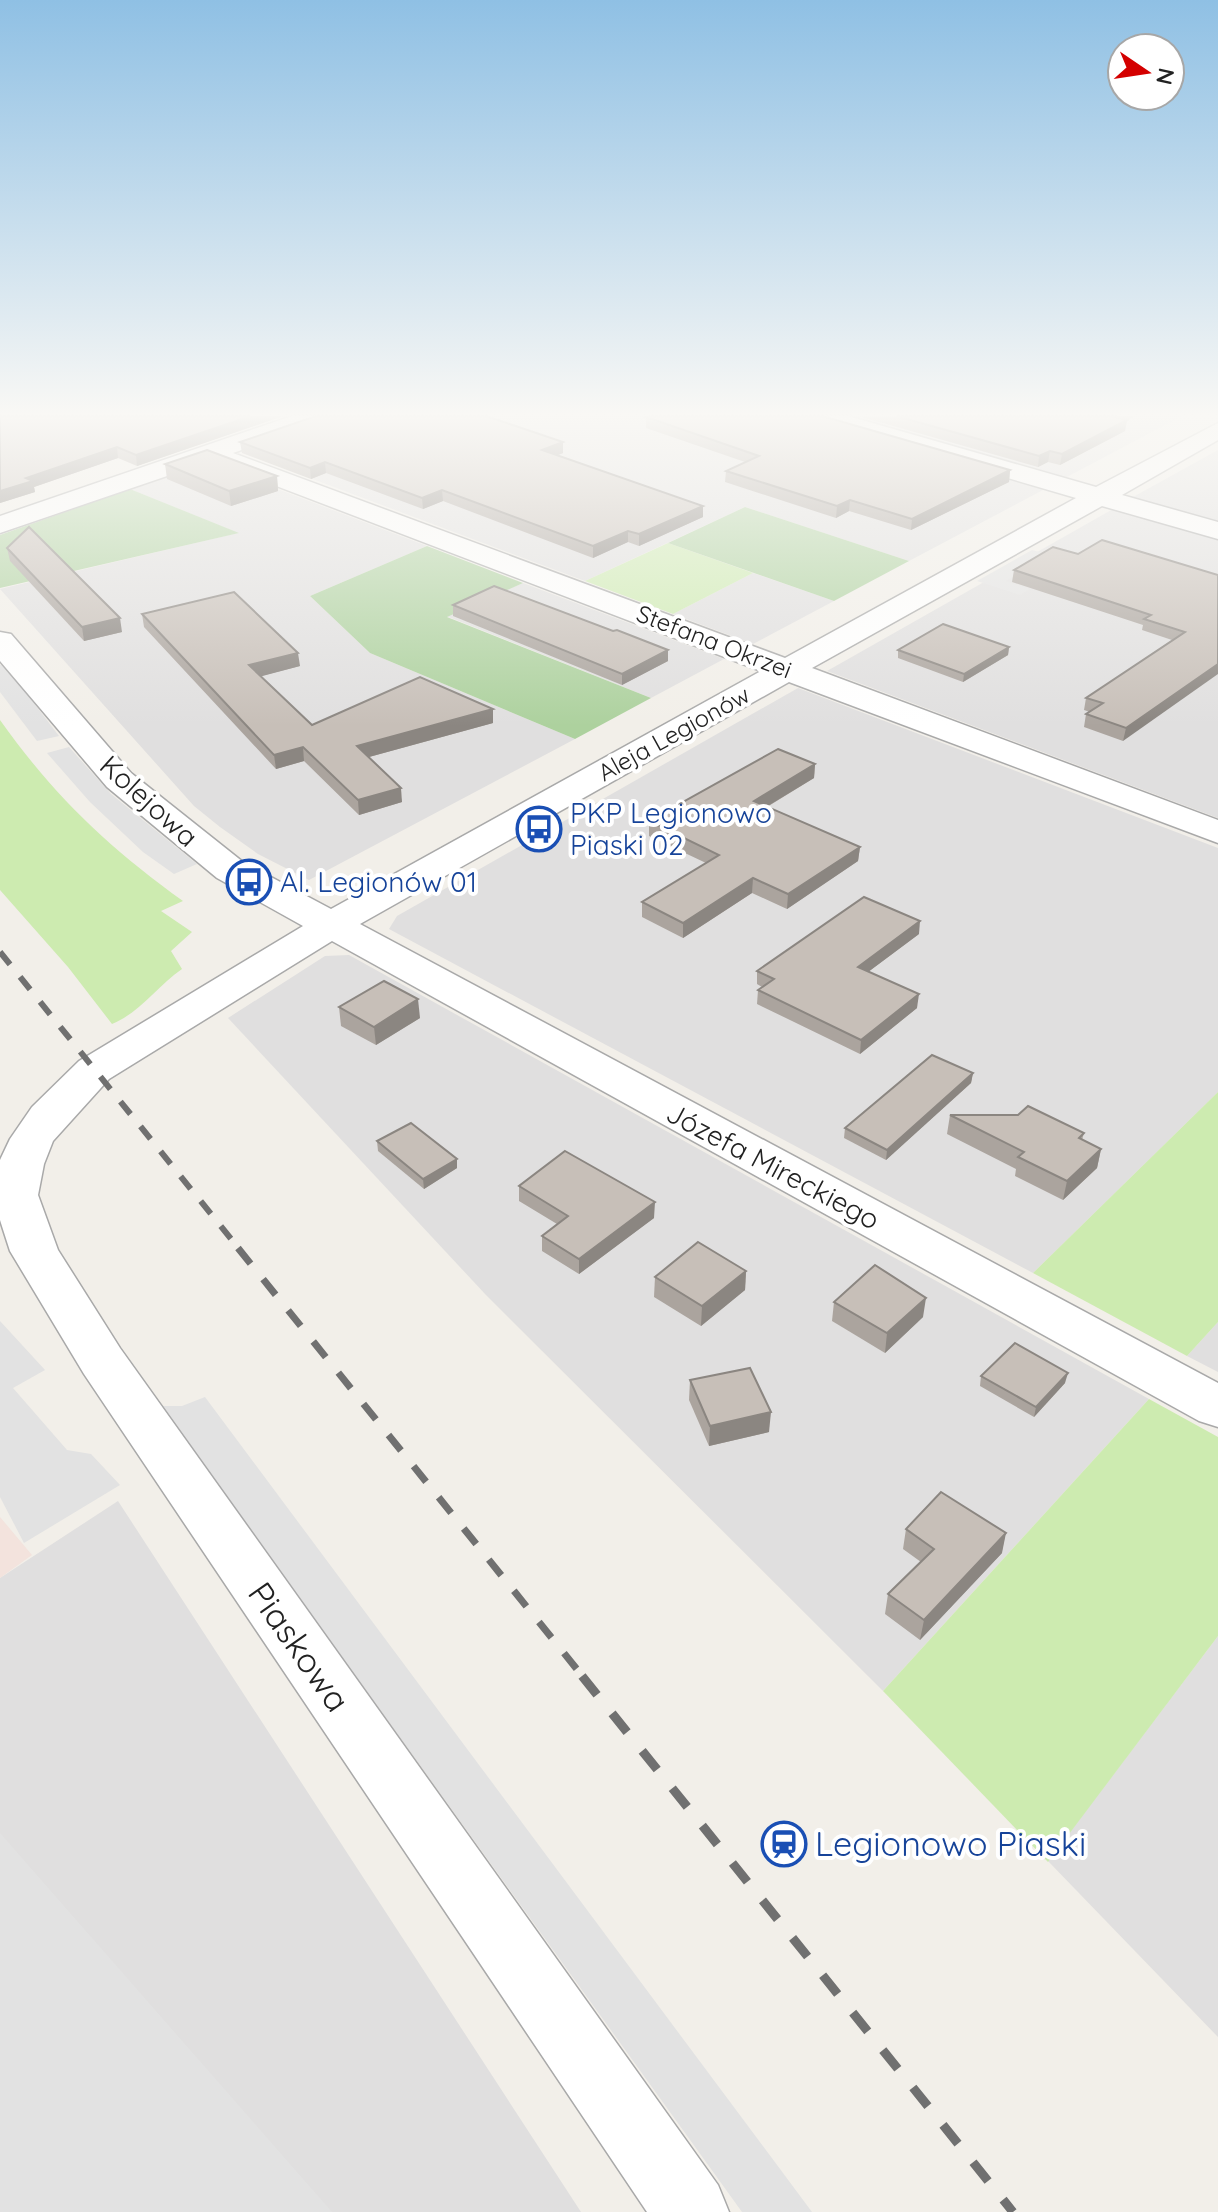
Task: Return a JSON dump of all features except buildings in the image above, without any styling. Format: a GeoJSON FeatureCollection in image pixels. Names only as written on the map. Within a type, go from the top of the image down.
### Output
{"type":"FeatureCollection","features":[{"type":"Feature","properties":{"kind":"street","name":"Stefana Okrzei"},"geometry":{"type":"LineString","coordinates":[[386,519],[1218,832]]}},
{"type":"Feature","properties":{"kind":"street","name":"Aleja Legionów"},"geometry":{"type":"LineString","coordinates":[[94,1070],[328,926],[1059,519]]}},
{"type":"Feature","properties":{"kind":"street"},"geometry":{"type":"LineString","coordinates":[[1179,519],[1218,531]]}},
{"type":"Feature","properties":{"kind":"street","name":"Kolejowa"},"geometry":{"type":"LineString","coordinates":[[0,641],[119,780],[222,864],[328,926]]}},
{"type":"Feature","properties":{"kind":"street","name":"Józefa Mireckiego"},"geometry":{"type":"LineString","coordinates":[[328,926],[1218,1407]]}},
{"type":"Feature","properties":{"kind":"street","name":"Piaskowa"},"geometry":{"type":"LineString","coordinates":[[94,1070],[55,1109],[32,1139],[7,1192],[34,1251],[155,1441],[691,2212]]}},
{"type":"Feature","properties":{"kind":"shaded area"},"geometry":{"type":"Polygon","coordinates":[[[204,519],[357,519],[427,546],[310,596],[370,653],[575,739],[309,880],[258,854],[194,806],[0,589],[238,533],[204,519]]]}},
{"type":"Feature","properties":{"kind":"shaded area"},"geometry":{"type":"Polygon","coordinates":[[[420,519],[719,519],[585,581],[420,519]]]}},
{"type":"Feature","properties":{"kind":"shaded area"},"geometry":{"type":"Polygon","coordinates":[[[782,519],[988,519],[909,561],[782,519]]]}},
{"type":"Feature","properties":{"kind":"shaded area"},"geometry":{"type":"Polygon","coordinates":[[[1095,519],[1148,519],[1218,540],[1218,818],[827,671],[1095,519]]]}},
{"type":"Feature","properties":{"kind":"shaded area"},"geometry":{"type":"Polygon","coordinates":[[[1032,550],[1050,555],[1006,581],[1030,589],[1020,595],[977,581],[1032,550]]]}},
{"type":"Feature","properties":{"kind":"shaded area"},"geometry":{"type":"Polygon","coordinates":[[[753,573],[834,601],[753,644],[673,614],[753,573]]]}},
{"type":"Feature","properties":{"kind":"shaded area"},"geometry":{"type":"Polygon","coordinates":[[[523,583],[724,659],[651,698],[446,616],[523,583]]]}},
{"type":"Feature","properties":{"kind":"shaded area"},"geometry":{"type":"Polygon","coordinates":[[[4,664],[59,736],[37,741],[0,692],[0,665],[4,664]]]}},
{"type":"Feature","properties":{"kind":"shaded area"},"geometry":{"type":"Polygon","coordinates":[[[798,688],[1218,848],[1218,1092],[1033,1273],[389,929],[397,916],[798,688]]]}},
{"type":"Feature","properties":{"kind":"shaded area"},"geometry":{"type":"Polygon","coordinates":[[[69,747],[111,794],[197,864],[174,874],[143,852],[90,802],[47,753],[69,747]]]}},
{"type":"Feature","properties":{"kind":"shaded area"},"geometry":{"type":"Polygon","coordinates":[[[349,955],[1149,1399],[883,1691],[486,1295],[228,1018],[325,956],[349,955]]]}},
{"type":"Feature","properties":{"kind":"shaded area"},"geometry":{"type":"Polygon","coordinates":[[[0,1321],[45,1370],[13,1388],[67,1450],[91,1454],[120,1485],[24,1543],[0,1497],[0,1321]]]}},
{"type":"Feature","properties":{"kind":"shaded area"},"geometry":{"type":"Polygon","coordinates":[[[1218,1322],[1218,1372],[1187,1356],[1218,1322]]]}},
{"type":"Feature","properties":{"kind":"shaded area"},"geometry":{"type":"Polygon","coordinates":[[[205,1397],[812,2212],[742,2212],[161,1406],[182,1406],[205,1397]]]}},
{"type":"Feature","properties":{"kind":"shaded area"},"geometry":{"type":"Polygon","coordinates":[[[118,1501],[581,2212],[0,2212],[0,1578],[118,1501]]]}},
{"type":"Feature","properties":{"kind":"shaded area"},"geometry":{"type":"Polygon","coordinates":[[[0,1517],[32,1555],[0,1578],[0,1517]]]}},
{"type":"Feature","properties":{"kind":"shaded area"},"geometry":{"type":"Polygon","coordinates":[[[1218,1636],[1218,2037],[1048,1861],[1218,1636]]]}},
{"type":"Feature","properties":{"kind":"shaded area"},"geometry":{"type":"Polygon","coordinates":[[[0,1833],[332,2212],[0,2212],[0,1833]]]}},
{"type":"Feature","properties":{"kind":"green space"},"geometry":{"type":"Polygon","coordinates":[[[45,519],[205,519],[239,533],[0,588],[0,535],[45,519]]]}},
{"type":"Feature","properties":{"kind":"green space"},"geometry":{"type":"Polygon","coordinates":[[[719,519],[782,519],[909,561],[834,601],[668,543],[719,519]]]}},
{"type":"Feature","properties":{"kind":"green space"},"geometry":{"type":"Polygon","coordinates":[[[668,543],[753,573],[673,614],[585,581],[668,543]]]}},
{"type":"Feature","properties":{"kind":"green space"},"geometry":{"type":"Polygon","coordinates":[[[427,546],[523,583],[447,617],[651,698],[575,739],[370,653],[310,596],[427,546]]]}},
{"type":"Feature","properties":{"kind":"green space"},"geometry":{"type":"Polygon","coordinates":[[[0,720],[41,773],[84,819],[130,861],[183,901],[161,911],[192,932],[171,951],[182,969],[132,1013],[112,1024],[68,967],[0,890],[0,720]]]}},
{"type":"Feature","properties":{"kind":"green space"},"geometry":{"type":"Polygon","coordinates":[[[1218,1092],[1218,1322],[1187,1356],[1033,1273],[1218,1092]]]}},
{"type":"Feature","properties":{"kind":"green space"},"geometry":{"type":"Polygon","coordinates":[[[1149,1399],[1218,1437],[1218,1636],[1048,1862],[883,1691],[1149,1399]]]}},
{"type":"Feature","properties":{"kind":"railway"},"geometry":{"type":"LineString","coordinates":[[0,952],[240,1250]]}},
{"type":"Feature","properties":{"kind":"railway"},"geometry":{"type":"LineString","coordinates":[[238,1248],[584,1678]]}},
{"type":"Feature","properties":{"kind":"railway"},"geometry":{"type":"LineString","coordinates":[[582,1676],[1013,2212]]}},
{"type":"Feature","properties":{"kind":"place","name":"PKP Legionowo Piaski 02"},"geometry":{"type":"Point","coordinates":[539,829]}},
{"type":"Feature","properties":{"kind":"place","name":"Al. Legionów 01"},"geometry":{"type":"Point","coordinates":[249,882]}},
{"type":"Feature","properties":{"kind":"place","name":"Legionowo Piaski"},"geometry":{"type":"Point","coordinates":[784,1844]}}]}
